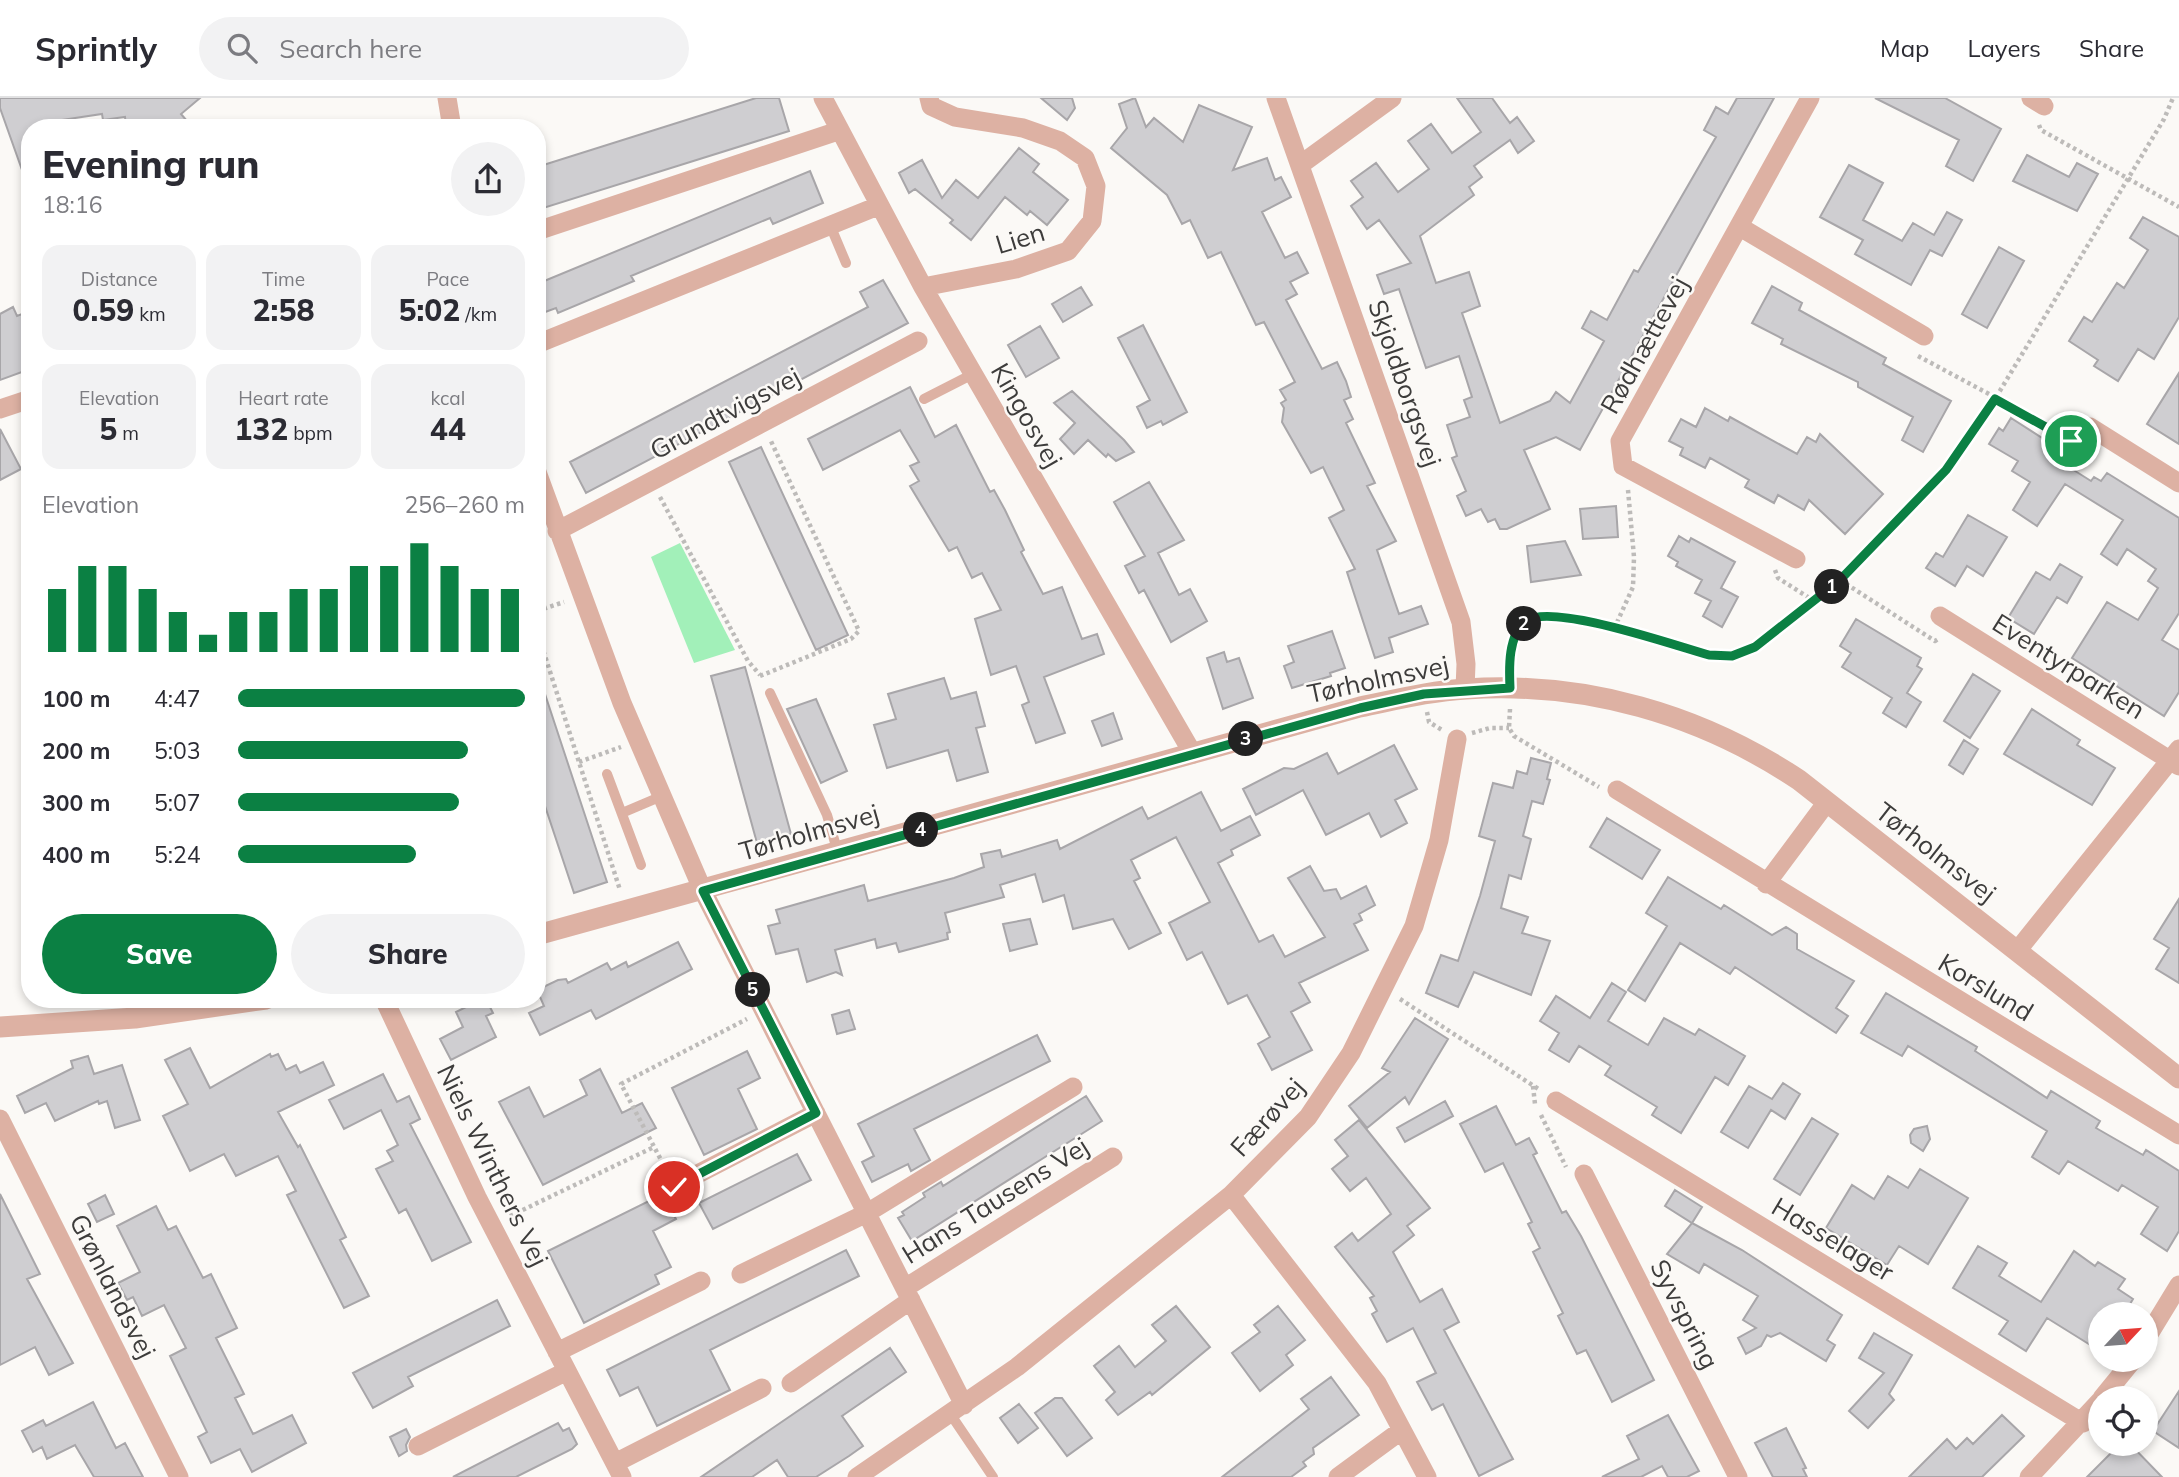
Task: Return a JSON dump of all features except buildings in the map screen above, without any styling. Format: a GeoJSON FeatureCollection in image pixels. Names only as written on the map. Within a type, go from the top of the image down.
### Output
{"type":"FeatureCollection","features":[{"type":"Feature","properties":{"kind":"street"},"geometry":{"type":"LineString","coordinates":[[447,98],[450,119]]}},
{"type":"Feature","properties":{"kind":"street","name":"Kingosvej"},"geometry":{"type":"LineString","coordinates":[[823,98],[838,131],[923,287],[1193,754]]}},
{"type":"Feature","properties":{"kind":"street","name":"Lien"},"geometry":{"type":"LineString","coordinates":[[923,287],[1016,269],[1068,250],[1092,221],[1096,186],[1084,158],[1060,141],[1023,128],[955,117],[931,106],[929,98]]}},
{"type":"Feature","properties":{"kind":"street","name":"Skjoldborgsvej"},"geometry":{"type":"LineString","coordinates":[[1276,98],[1461,622],[1466,664],[1465,689]]}},
{"type":"Feature","properties":{"kind":"street"},"geometry":{"type":"LineString","coordinates":[[1300,165],[1392,98]]}},
{"type":"Feature","properties":{"kind":"street","name":"Rødhættevej"},"geometry":{"type":"LineString","coordinates":[[1623,466],[1620,440],[1741,227],[1810,98]]}},
{"type":"Feature","properties":{"kind":"street"},"geometry":{"type":"LineString","coordinates":[[546,228],[838,131]]}},
{"type":"Feature","properties":{"kind":"street"},"geometry":{"type":"LineString","coordinates":[[546,340],[878,206]]}},
{"type":"Feature","properties":{"kind":"street"},"geometry":{"type":"LineString","coordinates":[[1741,227],[1924,336]]}},
{"type":"Feature","properties":{"kind":"street","name":"Grundtvigsvej"},"geometry":{"type":"LineString","coordinates":[[557,531],[918,341]]}},
{"type":"Feature","properties":{"kind":"street"},"geometry":{"type":"LineString","coordinates":[[0,409],[21,402]]}},
{"type":"Feature","properties":{"kind":"street"},"geometry":{"type":"LineString","coordinates":[[2090,427],[2179,483]]}},
{"type":"Feature","properties":{"kind":"street"},"geometry":{"type":"LineString","coordinates":[[1623,466],[1796,559]]}},
{"type":"Feature","properties":{"kind":"street"},"geometry":{"type":"LineString","coordinates":[[546,498],[638,741],[703,891]]}},
{"type":"Feature","properties":{"kind":"street","name":"Eventyrparken"},"geometry":{"type":"LineString","coordinates":[[1940,616],[2176,758],[2017,951]]}},
{"type":"Feature","properties":{"kind":"street","name":"Tørholmsvej"},"geometry":{"type":"LineString","coordinates":[[546,933],[1360,708],[1424,694],[1465,689],[1510,688],[1578,693],[1676,716],[1741,744],[1799,780],[2179,1078]]}},
{"type":"Feature","properties":{"kind":"street","name":"Færøvej"},"geometry":{"type":"LineString","coordinates":[[857,1477],[958,1410],[1231,1195],[1308,1117],[1350,1053],[1385,989],[1414,926],[1439,840],[1457,739]]}},
{"type":"Feature","properties":{"kind":"street","name":"Korslund"},"geometry":{"type":"LineString","coordinates":[[1617,790],[1766,884],[2179,1135]]}},
{"type":"Feature","properties":{"kind":"street"},"geometry":{"type":"LineString","coordinates":[[1766,884],[1827,802]]}},
{"type":"Feature","properties":{"kind":"street","name":"Hans Tausens Vej"},"geometry":{"type":"LineString","coordinates":[[703,891],[908,1294],[958,1410]]}},
{"type":"Feature","properties":{"kind":"street"},"geometry":{"type":"LineString","coordinates":[[0,1027],[135,1018],[204,1008]]}},
{"type":"Feature","properties":{"kind":"street","name":"Niels Winthers Vej"},"geometry":{"type":"LineString","coordinates":[[388,1008],[492,1224],[618,1470],[762,1388]]}},
{"type":"Feature","properties":{"kind":"street"},"geometry":{"type":"LineString","coordinates":[[741,1274],[867,1213],[1073,1087]]}},
{"type":"Feature","properties":{"kind":"street","name":"Hasselager"},"geometry":{"type":"LineString","coordinates":[[1556,1101],[2083,1423]]}},
{"type":"Feature","properties":{"kind":"street"},"geometry":{"type":"LineString","coordinates":[[690,1178],[816,1113]]}},
{"type":"Feature","properties":{"kind":"street","name":"Grønlandsvej"},"geometry":{"type":"LineString","coordinates":[[0,1119],[179,1477]]}},
{"type":"Feature","properties":{"kind":"street","name":"Hans Tausens Vej"},"geometry":{"type":"LineString","coordinates":[[790,1383],[908,1294],[1113,1157]]}},
{"type":"Feature","properties":{"kind":"street","name":"Syvspring"},"geometry":{"type":"LineString","coordinates":[[1584,1174],[1738,1477]]}},
{"type":"Feature","properties":{"kind":"street"},"geometry":{"type":"LineString","coordinates":[[1231,1195],[1377,1382],[1427,1477]]}},
{"type":"Feature","properties":{"kind":"street"},"geometry":{"type":"LineString","coordinates":[[558,1352],[701,1281]]}},
{"type":"Feature","properties":{"kind":"street"},"geometry":{"type":"LineString","coordinates":[[2158,1319],[2179,1285]]}},
{"type":"Feature","properties":{"kind":"street"},"geometry":{"type":"LineString","coordinates":[[418,1446],[567,1371]]}},
{"type":"Feature","properties":{"kind":"street"},"geometry":{"type":"LineString","coordinates":[[2112,1386],[2123,1372]]}},
{"type":"Feature","properties":{"kind":"street"},"geometry":{"type":"LineString","coordinates":[[2029,1477],[2088,1417]]}},
{"type":"Feature","properties":{"kind":"street"},"geometry":{"type":"LineString","coordinates":[[1338,1477],[1402,1430]]}},
{"type":"Feature","properties":{"kind":"lane"},"geometry":{"type":"LineString","coordinates":[[830,225],[846,263]]}},
{"type":"Feature","properties":{"kind":"lane"},"geometry":{"type":"LineString","coordinates":[[924,399],[973,374]]}},
{"type":"Feature","properties":{"kind":"lane"},"geometry":{"type":"LineString","coordinates":[[770,693],[827,815],[838,853]]}},
{"type":"Feature","properties":{"kind":"lane"},"geometry":{"type":"LineString","coordinates":[[607,774],[642,865]]}},
{"type":"Feature","properties":{"kind":"lane"},"geometry":{"type":"LineString","coordinates":[[622,813],[662,796]]}},
{"type":"Feature","properties":{"kind":"lane"},"geometry":{"type":"LineString","coordinates":[[958,1410],[993,1477]]}},
{"type":"Feature","properties":{"kind":"path"},"geometry":{"type":"LineString","coordinates":[[1617,790],[1601,788],[1514,736],[1509,728],[1511,652],[1525,622],[1546,616],[1567,617],[1709,655],[1732,656],[1755,647],[1779,631],[1840,580],[1946,470],[1995,399],[2173,98]]}},
{"type":"Feature","properties":{"kind":"path"},"geometry":{"type":"LineString","coordinates":[[2037,108],[2041,130],[2179,207]]}},
{"type":"Feature","properties":{"kind":"path"},"geometry":{"type":"LineString","coordinates":[[1903,323],[1919,359],[2071,441],[2107,438]]}},
{"type":"Feature","properties":{"kind":"path"},"geometry":{"type":"LineString","coordinates":[[760,676],[851,639],[859,631],[762,423]]}},
{"type":"Feature","properties":{"kind":"path"},"geometry":{"type":"LineString","coordinates":[[1614,628],[1633,587],[1634,557],[1623,466]]}},
{"type":"Feature","properties":{"kind":"path"},"geometry":{"type":"LineString","coordinates":[[651,481],[748,661],[770,693]]}},
{"type":"Feature","properties":{"kind":"path"},"geometry":{"type":"LineString","coordinates":[[1840,580],[1935,641],[1962,629]]}},
{"type":"Feature","properties":{"kind":"path"},"geometry":{"type":"LineString","coordinates":[[546,608],[582,597]]}},
{"type":"Feature","properties":{"kind":"path"},"geometry":{"type":"LineString","coordinates":[[546,659],[627,912]]}},
{"type":"Feature","properties":{"kind":"path"},"geometry":{"type":"LineString","coordinates":[[1424,694],[1429,722],[1457,739],[1490,727],[1509,728]]}},
{"type":"Feature","properties":{"kind":"path"},"geometry":{"type":"LineString","coordinates":[[579,762],[638,741]]}},
{"type":"Feature","properties":{"kind":"path"},"geometry":{"type":"LineString","coordinates":[[1385,989],[1556,1101]]}},
{"type":"Feature","properties":{"kind":"path"},"geometry":{"type":"LineString","coordinates":[[690,1178],[674,1187],[621,1084],[764,1011]]}},
{"type":"Feature","properties":{"kind":"path"},"geometry":{"type":"LineString","coordinates":[[1533,1085],[1532,1098],[1573,1180],[1584,1174]]}},
{"type":"Feature","properties":{"kind":"path"},"geometry":{"type":"LineString","coordinates":[[492,1224],[654,1147]]}},
{"type":"Feature","properties":{"kind":"green space"},"geometry":{"type":"Polygon","coordinates":[[[680,543],[735,650],[694,663],[651,557],[680,543]]]}},
{"type":"Feature","properties":{"kind":"route"},"geometry":{"type":"LineString","coordinates":[[674,1187],[816,1113],[703,891],[1360,708],[1424,694],[1465,689],[1510,688],[1511,652],[1520,629],[1525,622],[1533,618],[1567,617],[1709,655],[1732,656],[1755,647],[1779,631],[1840,580],[1885,537],[1946,470],[1995,399],[2071,441]]}}]}
